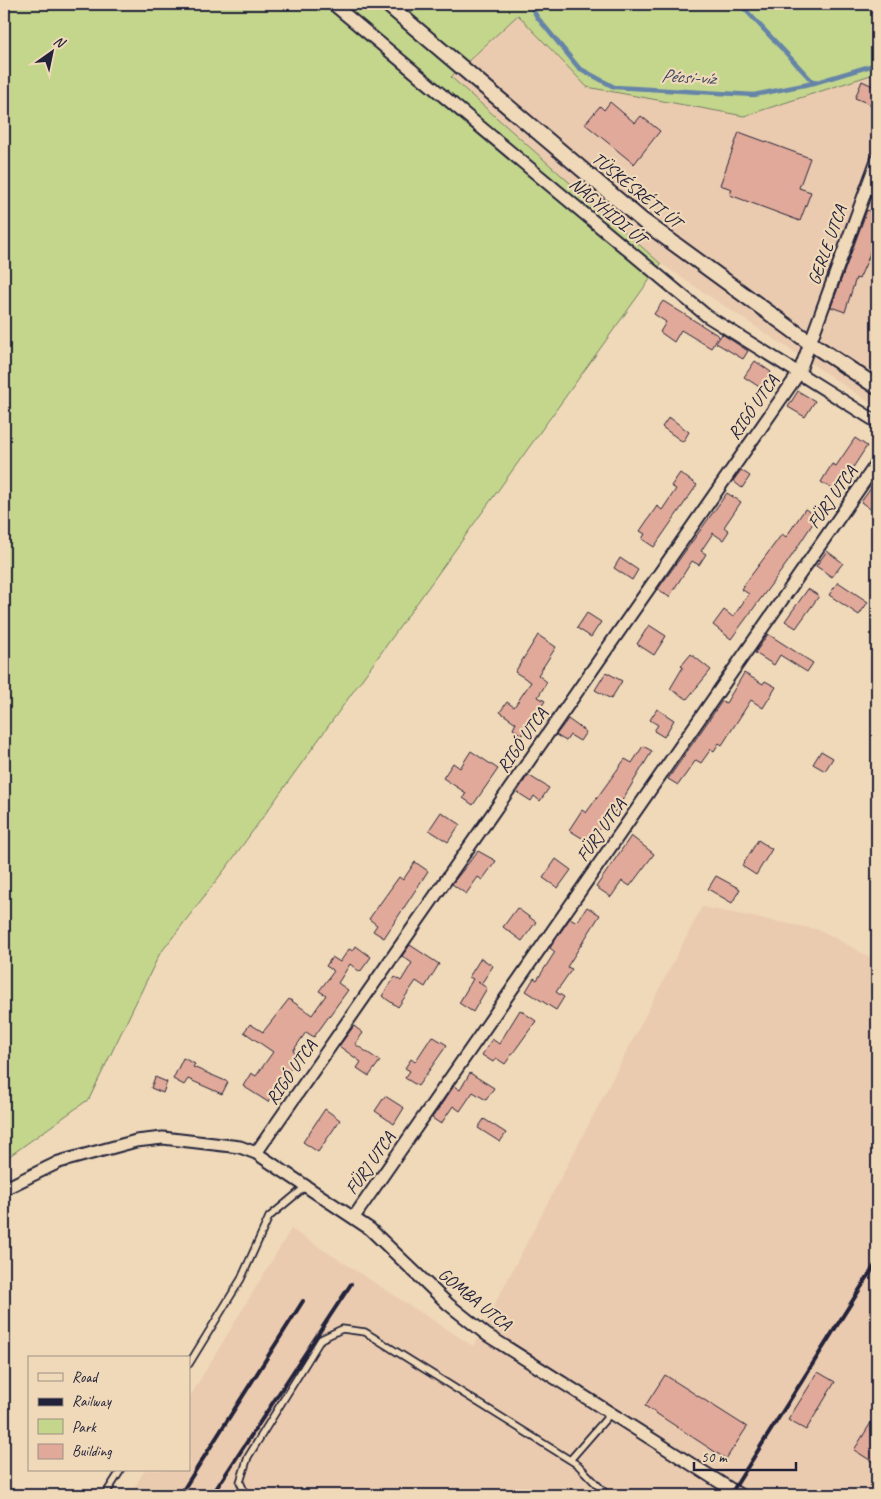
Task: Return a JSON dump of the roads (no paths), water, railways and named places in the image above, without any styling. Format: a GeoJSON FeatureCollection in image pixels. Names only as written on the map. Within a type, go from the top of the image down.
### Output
{"type":"FeatureCollection","features":[{"type":"Feature","properties":{"kind":"street","name":"NAGYHIDI ÚT"},"geometry":{"type":"LineString","coordinates":[[333,4],[707,316],[877,422]]}},
{"type":"Feature","properties":{"kind":"street","name":"TÜSKÉSRÉTI ÚT"},"geometry":{"type":"LineString","coordinates":[[387,4],[643,221],[809,342],[877,387]]}},
{"type":"Feature","properties":{"kind":"street","name":"GERLE UTCA"},"geometry":{"type":"LineString","coordinates":[[809,342],[877,160]]}},
{"type":"Feature","properties":{"kind":"street","name":"RIGÓ UTCA"},"geometry":{"type":"LineString","coordinates":[[256,1153],[799,373],[809,342]]}},
{"type":"Feature","properties":{"kind":"street","name":"FÜRJ UTCA"},"geometry":{"type":"LineString","coordinates":[[354,1217],[877,463]]}},
{"type":"Feature","properties":{"kind":"street","name":"GOMBA UTCA"},"geometry":{"type":"LineString","coordinates":[[4,1189],[60,1162],[114,1146],[163,1138],[220,1143],[256,1153],[354,1217],[382,1239],[469,1322],[740,1495]]}},
{"type":"Feature","properties":{"kind":"lane"},"geometry":{"type":"LineString","coordinates":[[190,1362],[241,1279],[269,1217],[307,1185]]}},
{"type":"Feature","properties":{"kind":"lane"},"geometry":{"type":"LineString","coordinates":[[246,1495],[240,1482],[248,1457],[322,1339],[342,1329],[365,1332],[570,1460],[591,1477],[607,1495]]}},
{"type":"Feature","properties":{"kind":"lane"},"geometry":{"type":"LineString","coordinates":[[570,1460],[611,1413]]}},
{"type":"Feature","properties":{"kind":"lane"},"geometry":{"type":"LineString","coordinates":[[105,1495],[120,1472]]}},
{"type":"Feature","properties":{"kind":"waterway","name":"Pécsi-víz"},"geometry":{"type":"LineString","coordinates":[[530,4],[537,17],[579,68],[614,87],[754,95],[814,83],[877,64]]}},
{"type":"Feature","properties":{"kind":"waterway"},"geometry":{"type":"LineString","coordinates":[[740,4],[814,83]]}},
{"type":"Feature","properties":{"kind":"railway"},"geometry":{"type":"LineString","coordinates":[[730,1495],[877,1262]]}},
{"type":"Feature","properties":{"kind":"railway"},"geometry":{"type":"LineString","coordinates":[[212,1495],[351,1284]]}},
{"type":"Feature","properties":{"kind":"railway"},"geometry":{"type":"LineString","coordinates":[[180,1495],[303,1301]]}}]}
